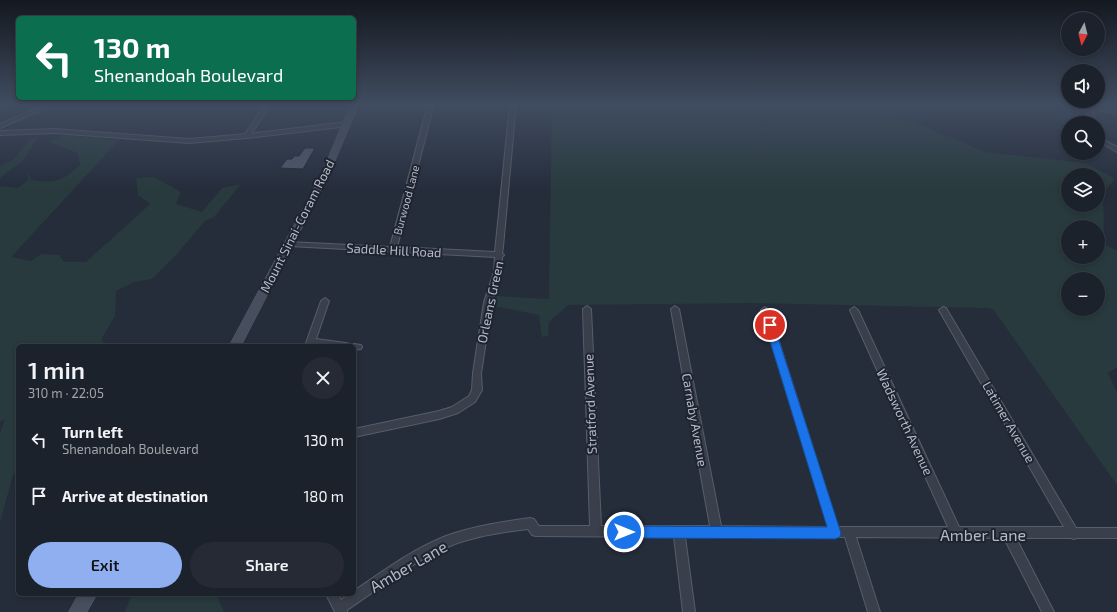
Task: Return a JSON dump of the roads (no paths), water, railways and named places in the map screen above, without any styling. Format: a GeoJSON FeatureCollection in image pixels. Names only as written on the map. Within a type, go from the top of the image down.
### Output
{"type":"FeatureCollection","features":[{"type":"Feature","properties":{"kind":"main road","name":"Mount Sinai-Coram Road"},"geometry":{"type":"LineString","coordinates":[[236,344],[325,175],[342,133]]}},
{"type":"Feature","properties":{"kind":"main road"},"geometry":{"type":"LineString","coordinates":[[77,612],[89,596]]}},
{"type":"Feature","properties":{"kind":"street"},"geometry":{"type":"LineString","coordinates":[[0,133],[13,133]]}},
{"type":"Feature","properties":{"kind":"street"},"geometry":{"type":"LineString","coordinates":[[78,133],[179,141],[275,133]]}},
{"type":"Feature","properties":{"kind":"street"},"geometry":{"type":"LineString","coordinates":[[247,136],[249,133]]}},
{"type":"Feature","properties":{"kind":"street","name":"Burwood Lane"},"geometry":{"type":"LineString","coordinates":[[393,250],[424,133]]}},
{"type":"Feature","properties":{"kind":"street","name":"Orleans Green"},"geometry":{"type":"LineString","coordinates":[[356,433],[439,415],[464,406],[472,399],[477,390],[477,373],[488,302],[498,272],[510,133]]}},
{"type":"Feature","properties":{"kind":"street"},"geometry":{"type":"LineString","coordinates":[[1105,143],[1117,150]]}},
{"type":"Feature","properties":{"kind":"street","name":"Saddle Hill Road"},"geometry":{"type":"LineString","coordinates":[[289,244],[500,255]]}},
{"type":"Feature","properties":{"kind":"street"},"geometry":{"type":"LineString","coordinates":[[310,344],[325,301]]}},
{"type":"Feature","properties":{"kind":"street","name":"Stratford Avenue"},"geometry":{"type":"LineString","coordinates":[[587,309],[596,531]]}},
{"type":"Feature","properties":{"kind":"street","name":"Carnaby Avenue"},"geometry":{"type":"LineString","coordinates":[[675,309],[716,531]]}},
{"type":"Feature","properties":{"kind":"street"},"geometry":{"type":"LineString","coordinates":[[765,310],[835,533]]}},
{"type":"Feature","properties":{"kind":"street","name":"Wadsworth Avenue"},"geometry":{"type":"LineString","coordinates":[[854,310],[956,533]]}},
{"type":"Feature","properties":{"kind":"street","name":"Latimer Avenue"},"geometry":{"type":"LineString","coordinates":[[943,310],[1074,534]]}},
{"type":"Feature","properties":{"kind":"street","name":"Amber Lane"},"geometry":{"type":"LineString","coordinates":[[340,610],[420,555],[446,542],[493,528],[530,523],[536,531],[716,531],[848,534],[1117,533]]}},
{"type":"Feature","properties":{"kind":"street"},"geometry":{"type":"LineString","coordinates":[[679,532],[689,612]]}},
{"type":"Feature","properties":{"kind":"street"},"geometry":{"type":"LineString","coordinates":[[848,534],[874,612]]}},
{"type":"Feature","properties":{"kind":"street"},"geometry":{"type":"LineString","coordinates":[[1008,534],[1048,612]]}},
{"type":"Feature","properties":{"kind":"street"},"geometry":{"type":"LineString","coordinates":[[333,596],[340,610]]}}]}
